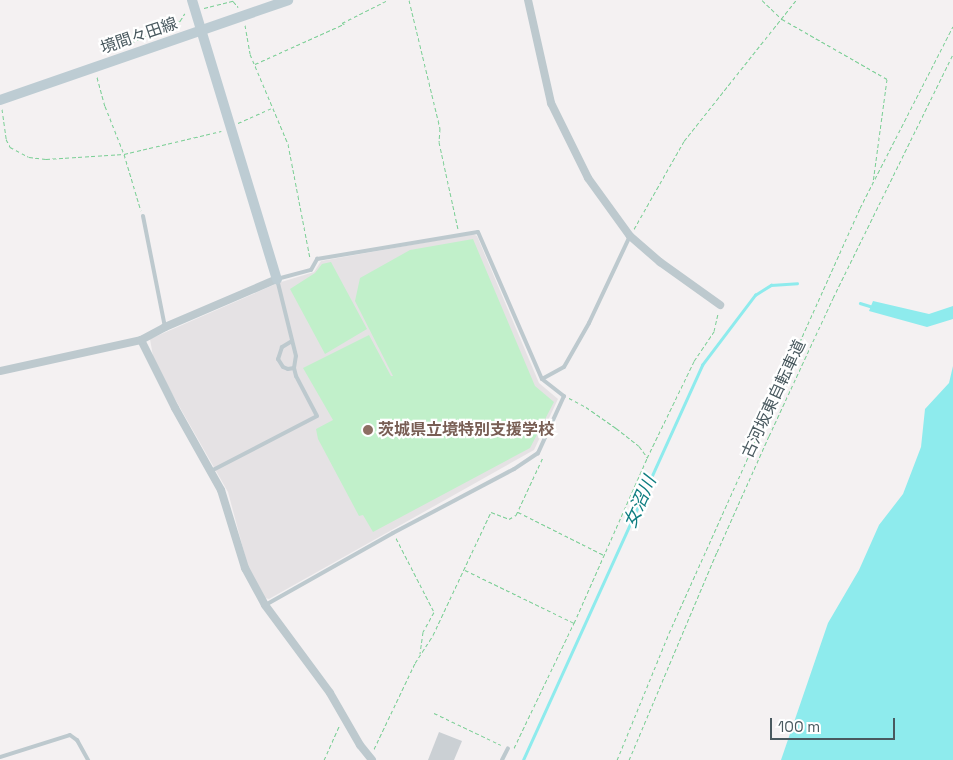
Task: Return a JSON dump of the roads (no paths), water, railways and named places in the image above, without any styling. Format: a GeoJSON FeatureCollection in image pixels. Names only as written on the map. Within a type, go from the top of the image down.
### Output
{"type":"FeatureCollection","features":[{"type":"Feature","properties":{"kind":"main road","name":"境間々田線"},"geometry":{"type":"LineString","coordinates":[[0,100],[288,0]]}},
{"type":"Feature","properties":{"kind":"main road"},"geometry":{"type":"LineString","coordinates":[[194,5],[277,280]]}},
{"type":"Feature","properties":{"kind":"street"},"geometry":{"type":"LineString","coordinates":[[528,0],[551,103],[588,178],[630,236],[660,262],[720,305]]}},
{"type":"Feature","properties":{"kind":"street"},"geometry":{"type":"LineString","coordinates":[[0,371],[142,340],[165,327],[277,280]]}},
{"type":"Feature","properties":{"kind":"street"},"geometry":{"type":"LineString","coordinates":[[142,340],[175,408],[221,490],[245,568],[265,605],[330,693],[370,759]]}},
{"type":"Feature","properties":{"kind":"lane"},"geometry":{"type":"LineString","coordinates":[[142,216],[165,327]]}},
{"type":"Feature","properties":{"kind":"lane"},"geometry":{"type":"LineString","coordinates":[[210,471],[317,416],[296,376],[294,368],[296,356],[277,280],[311,270],[316,259],[459,234],[475,232],[480,234],[542,380],[564,396],[538,454],[514,470],[393,533],[265,605]]}},
{"type":"Feature","properties":{"kind":"lane"},"geometry":{"type":"LineString","coordinates":[[542,380],[545,376],[564,367],[589,324],[630,236]]}},
{"type":"Feature","properties":{"kind":"lane"},"geometry":{"type":"LineString","coordinates":[[292,341],[282,347],[278,359],[283,367],[288,369],[294,368]]}},
{"type":"Feature","properties":{"kind":"lane"},"geometry":{"type":"LineString","coordinates":[[0,757],[70,735],[77,740],[88,760]]}},
{"type":"Feature","properties":{"kind":"lane"},"geometry":{"type":"LineString","coordinates":[[502,760],[508,748]]}},
{"type":"Feature","properties":{"kind":"water"},"geometry":{"type":"Polygon","coordinates":[[[873,301],[929,314],[953,306],[953,319],[927,327],[869,311],[873,301]]]}},
{"type":"Feature","properties":{"kind":"water"},"geometry":{"type":"Polygon","coordinates":[[[953,366],[953,760],[781,760],[828,623],[859,570],[879,525],[903,494],[921,447],[925,409],[949,383],[953,366]]]}},
{"type":"Feature","properties":{"kind":"waterway","name":"女沼川"},"geometry":{"type":"LineString","coordinates":[[523,760],[702,365],[755,295],[771,285],[797,283]]}},
{"type":"Feature","properties":{"kind":"waterway","name":"女沼川"},"geometry":{"type":"LineString","coordinates":[[860,303],[873,307]]}},
{"type":"Feature","properties":{"kind":"place","name":"茨城県立境特別支援学校"},"geometry":{"type":"Point","coordinates":[368,430]}}]}
